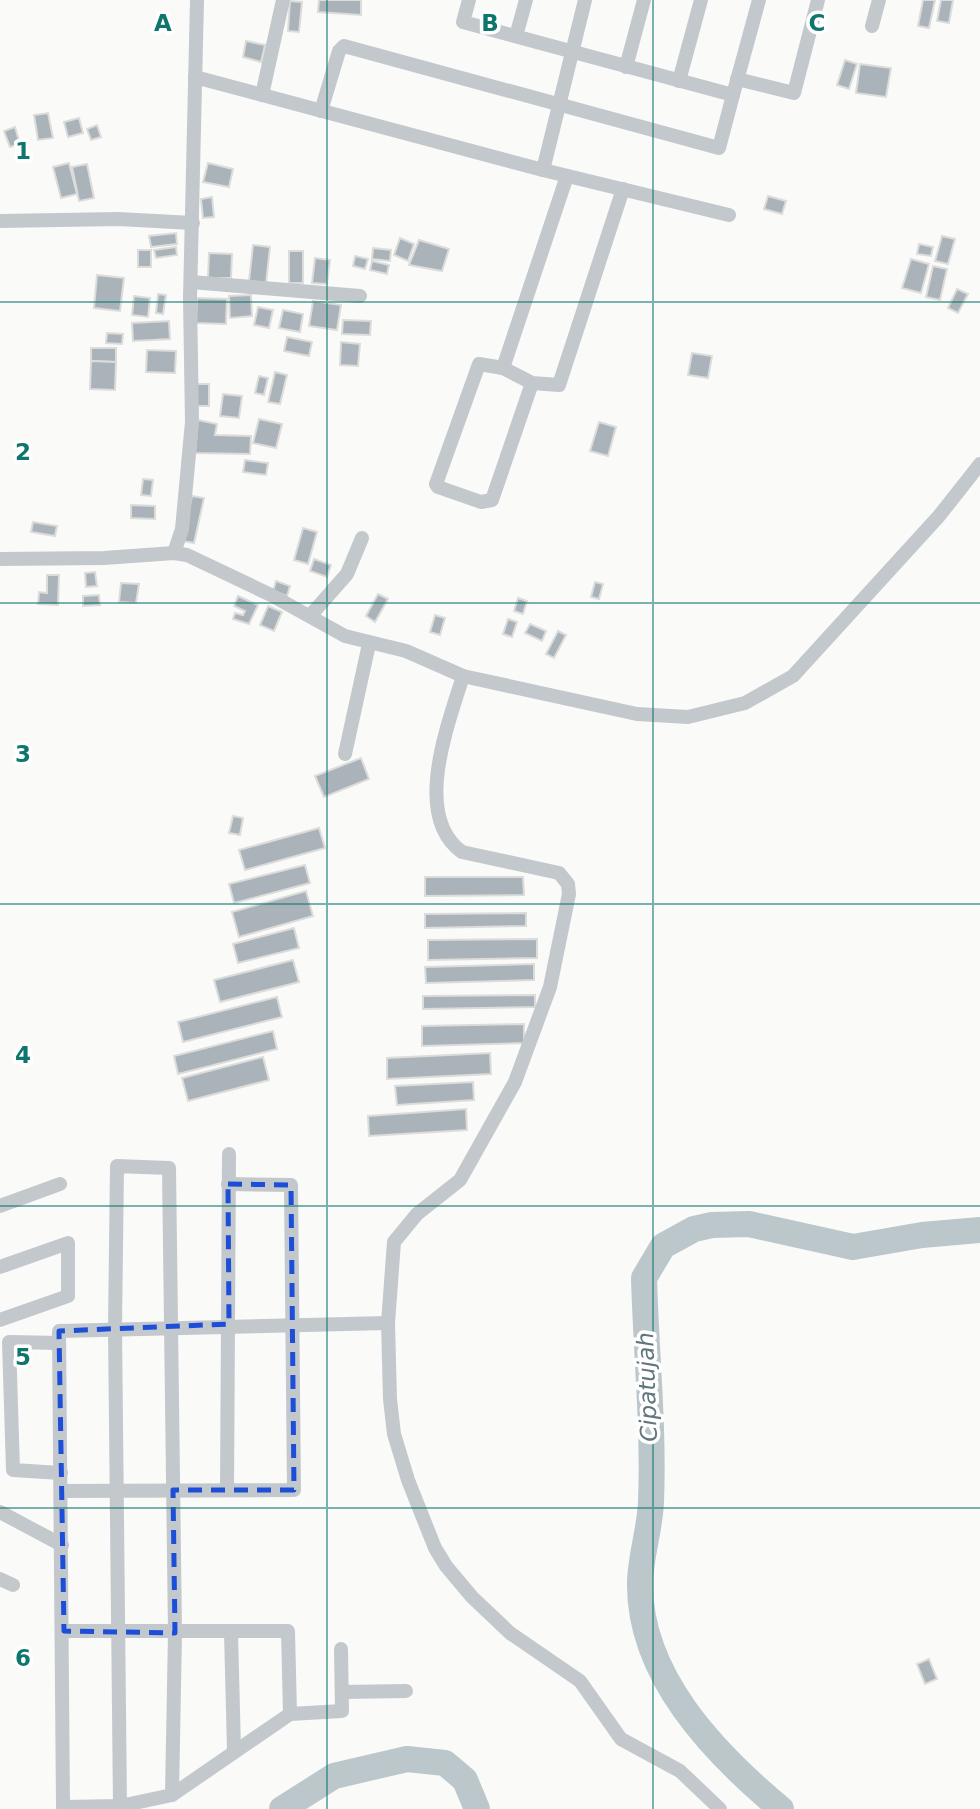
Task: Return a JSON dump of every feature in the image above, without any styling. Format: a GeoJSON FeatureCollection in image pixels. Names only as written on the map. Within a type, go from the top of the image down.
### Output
{"type":"FeatureCollection","features":[{"type":"Feature","properties":{"kind":"street"},"geometry":{"type":"LineString","coordinates":[[174,553],[182,529],[190,459],[197,0]]}},
{"type":"Feature","properties":{"kind":"street"},"geometry":{"type":"LineString","coordinates":[[262,95],[283,0]]}},
{"type":"Feature","properties":{"kind":"street"},"geometry":{"type":"LineString","coordinates":[[469,0],[463,22],[733,95]]}},
{"type":"Feature","properties":{"kind":"street"},"geometry":{"type":"LineString","coordinates":[[516,36],[526,0]]}},
{"type":"Feature","properties":{"kind":"street"},"geometry":{"type":"LineString","coordinates":[[543,170],[584,0]]}},
{"type":"Feature","properties":{"kind":"street"},"geometry":{"type":"LineString","coordinates":[[626,67],[644,0]]}},
{"type":"Feature","properties":{"kind":"street"},"geometry":{"type":"LineString","coordinates":[[679,80],[701,0]]}},
{"type":"Feature","properties":{"kind":"street"},"geometry":{"type":"LineString","coordinates":[[321,111],[338,51],[344,46],[719,148],[759,0]]}},
{"type":"Feature","properties":{"kind":"street"},"geometry":{"type":"LineString","coordinates":[[737,79],[794,93],[818,0]]}},
{"type":"Feature","properties":{"kind":"street"},"geometry":{"type":"LineString","coordinates":[[872,26],[879,0]]}},
{"type":"Feature","properties":{"kind":"street"},"geometry":{"type":"LineString","coordinates":[[195,77],[543,170],[729,215]]}},
{"type":"Feature","properties":{"kind":"street"},"geometry":{"type":"LineString","coordinates":[[503,368],[567,176]]}},
{"type":"Feature","properties":{"kind":"street"},"geometry":{"type":"LineString","coordinates":[[532,383],[492,500],[481,502],[438,487],[436,484],[479,364],[503,368],[532,383],[559,385],[623,189]]}},
{"type":"Feature","properties":{"kind":"street"},"geometry":{"type":"LineString","coordinates":[[0,221],[118,219],[193,223]]}},
{"type":"Feature","properties":{"kind":"street"},"geometry":{"type":"LineString","coordinates":[[191,282],[360,296]]}},
{"type":"Feature","properties":{"kind":"street"},"geometry":{"type":"LineString","coordinates":[[0,559],[103,558],[174,553],[203,563],[345,636],[406,651],[463,676],[664,717],[707,714],[745,703],[793,676],[939,516],[980,464]]}},
{"type":"Feature","properties":{"kind":"street"},"geometry":{"type":"LineString","coordinates":[[310,616],[347,574],[362,538]]}},
{"type":"Feature","properties":{"kind":"street"},"geometry":{"type":"LineString","coordinates":[[345,754],[369,644]]}},
{"type":"Feature","properties":{"kind":"street"},"geometry":{"type":"LineString","coordinates":[[463,676],[445,734],[436,791],[440,827],[451,844],[462,852],[559,873],[568,884],[569,894],[550,987],[515,1082],[460,1180],[417,1214],[394,1242],[388,1323],[390,1399],[394,1434],[408,1480],[441,1560],[479,1605],[510,1633],[580,1681],[621,1739],[680,1771],[720,1809]]}},
{"type":"Feature","properties":{"kind":"street"},"geometry":{"type":"LineString","coordinates":[[227,1490],[229,1154]]}},
{"type":"Feature","properties":{"kind":"street"},"geometry":{"type":"LineString","coordinates":[[120,1806],[115,1328],[117,1166],[169,1168],[175,1633],[172,1795]]}},
{"type":"Feature","properties":{"kind":"street"},"geometry":{"type":"LineString","coordinates":[[0,1206],[60,1184]]}},
{"type":"Feature","properties":{"kind":"street"},"geometry":{"type":"LineString","coordinates":[[61,1491],[294,1490],[291,1185],[228,1184]]}},
{"type":"Feature","properties":{"kind":"street"},"geometry":{"type":"LineString","coordinates":[[0,1267],[68,1243],[68,1296],[0,1320]]}},
{"type":"Feature","properties":{"kind":"street"},"geometry":{"type":"LineString","coordinates":[[341,1649],[342,1711],[290,1714],[172,1795],[120,1806],[63,1807],[64,1631],[59,1331],[229,1324],[292,1326],[388,1323]]}},
{"type":"Feature","properties":{"kind":"street"},"geometry":{"type":"LineString","coordinates":[[60,1343],[9,1342],[13,1470],[61,1473]]}},
{"type":"Feature","properties":{"kind":"street"},"geometry":{"type":"LineString","coordinates":[[0,1512],[62,1545]]}},
{"type":"Feature","properties":{"kind":"street"},"geometry":{"type":"LineString","coordinates":[[64,1631],[288,1632],[290,1714]]}},
{"type":"Feature","properties":{"kind":"street"},"geometry":{"type":"LineString","coordinates":[[231,1632],[234,1750]]}},
{"type":"Feature","properties":{"kind":"street"},"geometry":{"type":"LineString","coordinates":[[342,1692],[406,1691]]}},
{"type":"Feature","properties":{"kind":"highlighted area"},"geometry":{"type":"Polygon","coordinates":[[[228,1184],[291,1185],[294,1490],[173,1490],[175,1633],[64,1631],[59,1331],[229,1324],[228,1184]]]}},
{"type":"Feature","properties":{"kind":"building"},"geometry":{"type":"Polygon","coordinates":[[[319,0],[361,0],[361,15],[318,12],[319,0]]]}},
{"type":"Feature","properties":{"kind":"building"},"geometry":{"type":"Polygon","coordinates":[[[923,0],[935,0],[929,28],[918,26],[923,0]]]}},
{"type":"Feature","properties":{"kind":"building"},"geometry":{"type":"Polygon","coordinates":[[[941,0],[953,0],[949,23],[937,21],[941,0]]]}},
{"type":"Feature","properties":{"kind":"building"},"geometry":{"type":"Polygon","coordinates":[[[290,1],[302,2],[299,32],[288,31],[290,1]]]}},
{"type":"Feature","properties":{"kind":"building"},"geometry":{"type":"Polygon","coordinates":[[[246,41],[265,45],[261,62],[243,57],[246,41]]]}},
{"type":"Feature","properties":{"kind":"building"},"geometry":{"type":"Polygon","coordinates":[[[845,60],[857,64],[849,89],[837,85],[845,60]]]}},
{"type":"Feature","properties":{"kind":"building"},"geometry":{"type":"Polygon","coordinates":[[[860,64],[891,68],[886,97],[856,93],[860,64]]]}},
{"type":"Feature","properties":{"kind":"building"},"geometry":{"type":"Polygon","coordinates":[[[48,113],[53,138],[38,140],[34,115],[48,113]]]}},
{"type":"Feature","properties":{"kind":"building"},"geometry":{"type":"Polygon","coordinates":[[[79,118],[83,133],[68,137],[64,122],[79,118]]]}},
{"type":"Feature","properties":{"kind":"building"},"geometry":{"type":"Polygon","coordinates":[[[97,125],[101,137],[91,140],[87,129],[97,125]]]}},
{"type":"Feature","properties":{"kind":"building"},"geometry":{"type":"Polygon","coordinates":[[[15,127],[20,144],[10,147],[4,131],[15,127]]]}},
{"type":"Feature","properties":{"kind":"building"},"geometry":{"type":"Polygon","coordinates":[[[69,163],[77,194],[61,198],[53,167],[69,163]]]}},
{"type":"Feature","properties":{"kind":"building"},"geometry":{"type":"Polygon","coordinates":[[[208,163],[233,169],[229,187],[203,182],[208,163]]]}},
{"type":"Feature","properties":{"kind":"building"},"geometry":{"type":"Polygon","coordinates":[[[87,164],[94,198],[79,201],[72,167],[87,164]]]}},
{"type":"Feature","properties":{"kind":"building"},"geometry":{"type":"Polygon","coordinates":[[[768,196],[786,201],[782,214],[764,209],[768,196]]]}},
{"type":"Feature","properties":{"kind":"building"},"geometry":{"type":"Polygon","coordinates":[[[212,197],[214,217],[203,218],[201,199],[212,197]]]}},
{"type":"Feature","properties":{"kind":"building"},"geometry":{"type":"Polygon","coordinates":[[[176,233],[177,244],[151,247],[149,236],[176,233]]]}},
{"type":"Feature","properties":{"kind":"building"},"geometry":{"type":"Polygon","coordinates":[[[942,236],[955,239],[948,264],[935,261],[942,236]]]}},
{"type":"Feature","properties":{"kind":"building"},"geometry":{"type":"Polygon","coordinates":[[[400,238],[414,244],[408,261],[394,255],[400,238]]]}},
{"type":"Feature","properties":{"kind":"building"},"geometry":{"type":"Polygon","coordinates":[[[419,240],[449,249],[442,271],[409,265],[419,240]]]}},
{"type":"Feature","properties":{"kind":"building"},"geometry":{"type":"Polygon","coordinates":[[[919,244],[933,247],[931,256],[917,254],[919,244]]]}},
{"type":"Feature","properties":{"kind":"building"},"geometry":{"type":"Polygon","coordinates":[[[253,245],[270,247],[266,283],[249,281],[253,245]]]}},
{"type":"Feature","properties":{"kind":"building"},"geometry":{"type":"Polygon","coordinates":[[[176,247],[177,255],[156,258],[154,250],[176,247]]]}},
{"type":"Feature","properties":{"kind":"building"},"geometry":{"type":"Polygon","coordinates":[[[373,248],[391,250],[390,261],[372,259],[373,248]]]}},
{"type":"Feature","properties":{"kind":"building"},"geometry":{"type":"Polygon","coordinates":[[[138,250],[151,250],[151,267],[138,267],[138,250]]]}},
{"type":"Feature","properties":{"kind":"building"},"geometry":{"type":"Polygon","coordinates":[[[289,251],[303,251],[303,283],[289,283],[289,251]]]}},
{"type":"Feature","properties":{"kind":"building"},"geometry":{"type":"Polygon","coordinates":[[[209,253],[232,254],[231,278],[208,278],[209,253]]]}},
{"type":"Feature","properties":{"kind":"building"},"geometry":{"type":"Polygon","coordinates":[[[355,256],[368,259],[365,269],[353,266],[355,256]]]}},
{"type":"Feature","properties":{"kind":"building"},"geometry":{"type":"Polygon","coordinates":[[[315,258],[330,260],[327,284],[312,283],[315,258]]]}},
{"type":"Feature","properties":{"kind":"building"},"geometry":{"type":"Polygon","coordinates":[[[911,259],[929,264],[921,293],[902,288],[911,259]]]}},
{"type":"Feature","properties":{"kind":"building"},"geometry":{"type":"Polygon","coordinates":[[[372,261],[389,265],[387,274],[370,270],[372,261]]]}},
{"type":"Feature","properties":{"kind":"building"},"geometry":{"type":"Polygon","coordinates":[[[933,266],[947,269],[940,300],[926,297],[933,266]]]}},
{"type":"Feature","properties":{"kind":"building"},"geometry":{"type":"Polygon","coordinates":[[[97,275],[124,278],[120,311],[94,308],[97,275]]]}},
{"type":"Feature","properties":{"kind":"building"},"geometry":{"type":"Polygon","coordinates":[[[957,289],[968,294],[958,313],[948,308],[957,289]]]}},
{"type":"Feature","properties":{"kind":"building"},"geometry":{"type":"Polygon","coordinates":[[[158,294],[166,295],[163,314],[156,313],[158,294]]]}},
{"type":"Feature","properties":{"kind":"building"},"geometry":{"type":"Polygon","coordinates":[[[251,295],[252,316],[230,318],[229,296],[251,295]]]}},
{"type":"Feature","properties":{"kind":"building"},"geometry":{"type":"Polygon","coordinates":[[[134,296],[150,298],[148,317],[132,315],[134,296]]]}},
{"type":"Feature","properties":{"kind":"building"},"geometry":{"type":"Polygon","coordinates":[[[197,298],[227,299],[226,324],[196,323],[197,298]]]}},
{"type":"Feature","properties":{"kind":"building"},"geometry":{"type":"Polygon","coordinates":[[[313,301],[341,305],[337,330],[309,326],[313,301]]]}},
{"type":"Feature","properties":{"kind":"building"},"geometry":{"type":"Polygon","coordinates":[[[258,307],[273,310],[269,328],[254,325],[258,307]]]}},
{"type":"Feature","properties":{"kind":"building"},"geometry":{"type":"Polygon","coordinates":[[[283,310],[303,314],[300,332],[279,328],[283,310]]]}},
{"type":"Feature","properties":{"kind":"building"},"geometry":{"type":"Polygon","coordinates":[[[343,320],[371,321],[370,335],[342,334],[343,320]]]}},
{"type":"Feature","properties":{"kind":"building"},"geometry":{"type":"Polygon","coordinates":[[[169,321],[170,339],[133,341],[132,323],[169,321]]]}},
{"type":"Feature","properties":{"kind":"building"},"geometry":{"type":"Polygon","coordinates":[[[107,333],[123,334],[122,344],[106,343],[107,333]]]}},
{"type":"Feature","properties":{"kind":"building"},"geometry":{"type":"Polygon","coordinates":[[[287,337],[312,342],[309,356],[284,351],[287,337]]]}},
{"type":"Feature","properties":{"kind":"building"},"geometry":{"type":"Polygon","coordinates":[[[341,342],[360,344],[358,366],[340,365],[341,342]]]}},
{"type":"Feature","properties":{"kind":"building"},"geometry":{"type":"Polygon","coordinates":[[[91,348],[116,348],[116,362],[91,361],[91,348]]]}},
{"type":"Feature","properties":{"kind":"building"},"geometry":{"type":"Polygon","coordinates":[[[147,350],[176,351],[175,373],[146,372],[147,350]]]}},
{"type":"Feature","properties":{"kind":"building"},"geometry":{"type":"Polygon","coordinates":[[[692,353],[712,356],[708,378],[688,375],[692,353]]]}},
{"type":"Feature","properties":{"kind":"building"},"geometry":{"type":"Polygon","coordinates":[[[91,361],[116,362],[115,390],[90,389],[91,361]]]}},
{"type":"Feature","properties":{"kind":"building"},"geometry":{"type":"Polygon","coordinates":[[[275,372],[287,375],[280,404],[268,402],[275,372]]]}},
{"type":"Feature","properties":{"kind":"building"},"geometry":{"type":"Polygon","coordinates":[[[259,376],[268,378],[264,395],[255,393],[259,376]]]}},
{"type":"Feature","properties":{"kind":"building"},"geometry":{"type":"Polygon","coordinates":[[[197,384],[209,384],[209,406],[196,406],[197,384]]]}},
{"type":"Feature","properties":{"kind":"building"},"geometry":{"type":"Polygon","coordinates":[[[223,394],[242,396],[239,418],[220,416],[223,394]]]}},
{"type":"Feature","properties":{"kind":"building"},"geometry":{"type":"Polygon","coordinates":[[[259,419],[282,424],[276,448],[253,443],[259,419]]]}},
{"type":"Feature","properties":{"kind":"building"},"geometry":{"type":"Polygon","coordinates":[[[198,420],[217,424],[215,435],[251,436],[250,454],[195,453],[198,420]]]}},
{"type":"Feature","properties":{"kind":"building"},"geometry":{"type":"Polygon","coordinates":[[[599,422],[616,427],[608,456],[590,451],[599,422]]]}},
{"type":"Feature","properties":{"kind":"building"},"geometry":{"type":"Polygon","coordinates":[[[245,460],[268,463],[266,475],[243,472],[245,460]]]}},
{"type":"Feature","properties":{"kind":"building"},"geometry":{"type":"Polygon","coordinates":[[[143,479],[153,480],[151,496],[141,495],[143,479]]]}},
{"type":"Feature","properties":{"kind":"building"},"geometry":{"type":"Polygon","coordinates":[[[192,496],[204,498],[194,543],[182,541],[192,496]]]}},
{"type":"Feature","properties":{"kind":"building"},"geometry":{"type":"Polygon","coordinates":[[[131,505],[155,506],[155,519],[131,518],[131,505]]]}},
{"type":"Feature","properties":{"kind":"building"},"geometry":{"type":"Polygon","coordinates":[[[33,522],[57,526],[55,536],[31,532],[33,522]]]}},
{"type":"Feature","properties":{"kind":"building"},"geometry":{"type":"Polygon","coordinates":[[[303,528],[317,532],[308,564],[294,560],[303,528]]]}},
{"type":"Feature","properties":{"kind":"building"},"geometry":{"type":"Polygon","coordinates":[[[314,559],[331,565],[327,577],[310,571],[314,559]]]}},
{"type":"Feature","properties":{"kind":"building"},"geometry":{"type":"Polygon","coordinates":[[[95,572],[97,586],[86,587],[85,573],[95,572]]]}},
{"type":"Feature","properties":{"kind":"building"},"geometry":{"type":"Polygon","coordinates":[[[47,575],[59,575],[58,605],[38,604],[39,592],[47,593],[47,575]]]}},
{"type":"Feature","properties":{"kind":"building"},"geometry":{"type":"Polygon","coordinates":[[[276,581],[290,586],[287,596],[273,591],[276,581]]]}},
{"type":"Feature","properties":{"kind":"building"},"geometry":{"type":"Polygon","coordinates":[[[595,582],[603,584],[599,599],[591,597],[595,582]]]}},
{"type":"Feature","properties":{"kind":"building"},"geometry":{"type":"Polygon","coordinates":[[[121,583],[139,584],[136,603],[119,602],[121,583]]]}},
{"type":"Feature","properties":{"kind":"building"},"geometry":{"type":"Polygon","coordinates":[[[378,594],[388,599],[375,622],[366,616],[378,594]]]}},
{"type":"Feature","properties":{"kind":"building"},"geometry":{"type":"Polygon","coordinates":[[[99,595],[100,605],[83,606],[83,596],[99,595]]]}},
{"type":"Feature","properties":{"kind":"building"},"geometry":{"type":"Polygon","coordinates":[[[238,596],[258,605],[249,624],[233,619],[235,613],[243,615],[245,611],[234,606],[238,596]]]}},
{"type":"Feature","properties":{"kind":"building"},"geometry":{"type":"Polygon","coordinates":[[[518,598],[527,601],[523,614],[514,611],[518,598]]]}},
{"type":"Feature","properties":{"kind":"building"},"geometry":{"type":"Polygon","coordinates":[[[268,606],[282,612],[274,631],[260,625],[268,606]]]}},
{"type":"Feature","properties":{"kind":"building"},"geometry":{"type":"Polygon","coordinates":[[[435,615],[445,618],[440,635],[430,632],[435,615]]]}},
{"type":"Feature","properties":{"kind":"building"},"geometry":{"type":"Polygon","coordinates":[[[508,619],[517,622],[512,637],[503,634],[508,619]]]}},
{"type":"Feature","properties":{"kind":"building"},"geometry":{"type":"Polygon","coordinates":[[[530,624],[546,631],[542,641],[525,633],[530,624]]]}},
{"type":"Feature","properties":{"kind":"building"},"geometry":{"type":"Polygon","coordinates":[[[558,631],[566,635],[554,658],[546,654],[558,631]]]}},
{"type":"Feature","properties":{"kind":"building"},"geometry":{"type":"Polygon","coordinates":[[[361,758],[369,779],[324,797],[315,776],[361,758]]]}},
{"type":"Feature","properties":{"kind":"building"},"geometry":{"type":"Polygon","coordinates":[[[233,816],[243,818],[240,835],[229,833],[233,816]]]}},
{"type":"Feature","properties":{"kind":"building"},"geometry":{"type":"Polygon","coordinates":[[[319,828],[325,848],[245,870],[239,850],[319,828]]]}},
{"type":"Feature","properties":{"kind":"building"},"geometry":{"type":"Polygon","coordinates":[[[305,865],[310,883],[234,903],[229,884],[305,865]]]}},
{"type":"Feature","properties":{"kind":"building"},"geometry":{"type":"Polygon","coordinates":[[[425,877],[523,877],[524,895],[425,896],[425,877]]]}},
{"type":"Feature","properties":{"kind":"building"},"geometry":{"type":"Polygon","coordinates":[[[306,891],[313,916],[239,937],[232,912],[306,891]]]}},
{"type":"Feature","properties":{"kind":"building"},"geometry":{"type":"Polygon","coordinates":[[[526,913],[526,926],[425,928],[425,914],[526,913]]]}},
{"type":"Feature","properties":{"kind":"building"},"geometry":{"type":"Polygon","coordinates":[[[294,928],[299,948],[238,963],[233,944],[294,928]]]}},
{"type":"Feature","properties":{"kind":"building"},"geometry":{"type":"Polygon","coordinates":[[[537,939],[537,958],[428,960],[428,940],[537,939]]]}},
{"type":"Feature","properties":{"kind":"building"},"geometry":{"type":"Polygon","coordinates":[[[293,960],[299,982],[220,1002],[214,980],[293,960]]]}},
{"type":"Feature","properties":{"kind":"building"},"geometry":{"type":"Polygon","coordinates":[[[534,964],[534,980],[426,983],[425,967],[534,964]]]}},
{"type":"Feature","properties":{"kind":"building"},"geometry":{"type":"Polygon","coordinates":[[[535,995],[535,1007],[423,1009],[423,996],[535,995]]]}},
{"type":"Feature","properties":{"kind":"building"},"geometry":{"type":"Polygon","coordinates":[[[277,997],[282,1017],[183,1042],[178,1022],[277,997]]]}},
{"type":"Feature","properties":{"kind":"building"},"geometry":{"type":"Polygon","coordinates":[[[524,1024],[524,1043],[422,1046],[422,1026],[524,1024]]]}},
{"type":"Feature","properties":{"kind":"building"},"geometry":{"type":"Polygon","coordinates":[[[273,1031],[277,1049],[178,1074],[174,1056],[273,1031]]]}},
{"type":"Feature","properties":{"kind":"building"},"geometry":{"type":"Polygon","coordinates":[[[490,1053],[491,1074],[387,1079],[387,1058],[490,1053]]]}},
{"type":"Feature","properties":{"kind":"building"},"geometry":{"type":"Polygon","coordinates":[[[263,1057],[269,1080],[188,1101],[182,1078],[263,1057]]]}},
{"type":"Feature","properties":{"kind":"building"},"geometry":{"type":"Polygon","coordinates":[[[473,1082],[474,1100],[397,1105],[395,1086],[473,1082]]]}},
{"type":"Feature","properties":{"kind":"building"},"geometry":{"type":"Polygon","coordinates":[[[466,1109],[467,1130],[369,1136],[368,1116],[466,1109]]]}},
{"type":"Feature","properties":{"kind":"building"},"geometry":{"type":"Polygon","coordinates":[[[929,1659],[937,1679],[925,1684],[917,1664],[929,1659]]]}},
{"type":"Feature","properties":{"kind":"waterway","name":"Cipatujah"},"geometry":{"type":"LineString","coordinates":[[781,1809],[730,1763],[685,1709],[666,1680],[652,1648],[643,1615],[640,1581],[650,1512],[652,1474],[644,1278],[663,1246],[694,1229],[712,1225],[749,1224],[853,1247],[922,1235],[980,1230]]}},
{"type":"Feature","properties":{"kind":"waterway","name":"Cipatujah"},"geometry":{"type":"LineString","coordinates":[[282,1809],[334,1776],[407,1759],[445,1763],[465,1780],[477,1809]]}}]}
